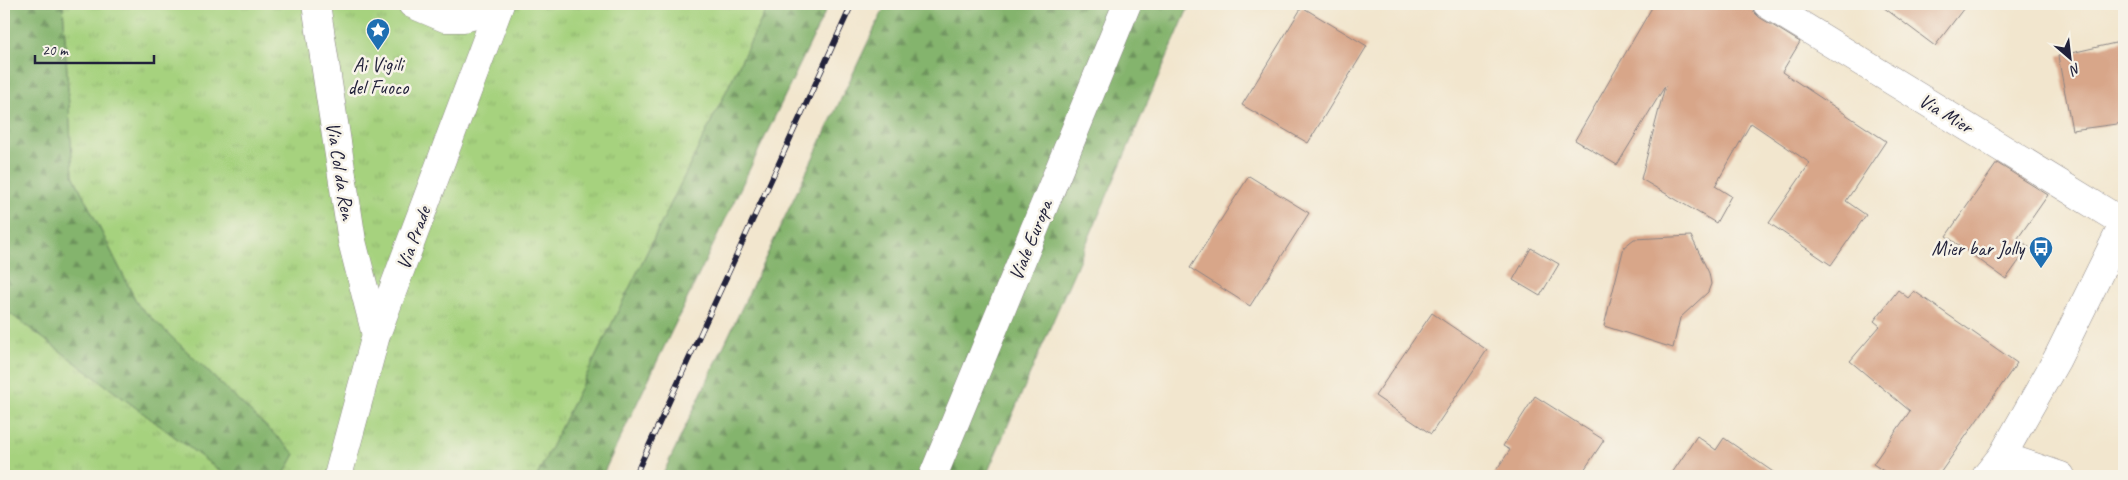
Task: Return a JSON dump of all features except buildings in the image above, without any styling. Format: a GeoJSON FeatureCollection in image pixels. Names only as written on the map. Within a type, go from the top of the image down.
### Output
{"type":"FeatureCollection","features":[{"type":"Feature","properties":{"kind":"street","name":"Via Col da Ren"},"geometry":{"type":"LineString","coordinates":[[316,4],[352,241],[376,335]]}},
{"type":"Feature","properties":{"kind":"street"},"geometry":{"type":"LineString","coordinates":[[412,4],[445,18],[464,18],[498,6]]}},
{"type":"Feature","properties":{"kind":"street","name":"Viale Europa"},"geometry":{"type":"LineString","coordinates":[[933,476],[1127,4]]}},
{"type":"Feature","properties":{"kind":"street","name":"Via Mier"},"geometry":{"type":"LineString","coordinates":[[1767,4],[2124,223],[2057,359],[1994,466],[2061,476]]}},
{"type":"Feature","properties":{"kind":"street","name":"Via Prade"},"geometry":{"type":"LineString","coordinates":[[338,476],[376,335],[498,6]]}},
{"type":"Feature","properties":{"kind":"green space"},"geometry":{"type":"Polygon","coordinates":[[[4,4],[63,4],[73,175],[138,305],[295,454],[283,476],[227,476],[4,309],[4,4]]]}},
{"type":"Feature","properties":{"kind":"green space"},"geometry":{"type":"Polygon","coordinates":[[[63,4],[769,4],[537,476],[283,476],[295,454],[138,305],[73,175],[63,4]]]}},
{"type":"Feature","properties":{"kind":"green space"},"geometry":{"type":"Polygon","coordinates":[[[769,4],[829,4],[602,476],[537,476],[769,4]]]}},
{"type":"Feature","properties":{"kind":"green space"},"geometry":{"type":"Polygon","coordinates":[[[886,4],[1190,4],[986,476],[662,476],[886,4]]]}},
{"type":"Feature","properties":{"kind":"green space"},"geometry":{"type":"Polygon","coordinates":[[[4,309],[227,476],[4,476],[4,309]]]}},
{"type":"Feature","properties":{"kind":"railway"},"geometry":{"type":"LineString","coordinates":[[635,476],[852,4]]}},
{"type":"Feature","properties":{"kind":"place","name":"Ai Vigili del Fuoco"},"geometry":{"type":"Point","coordinates":[378,51]}},
{"type":"Feature","properties":{"kind":"place","name":"Mier bar Jolly"},"geometry":{"type":"Point","coordinates":[2041,269]}}]}
